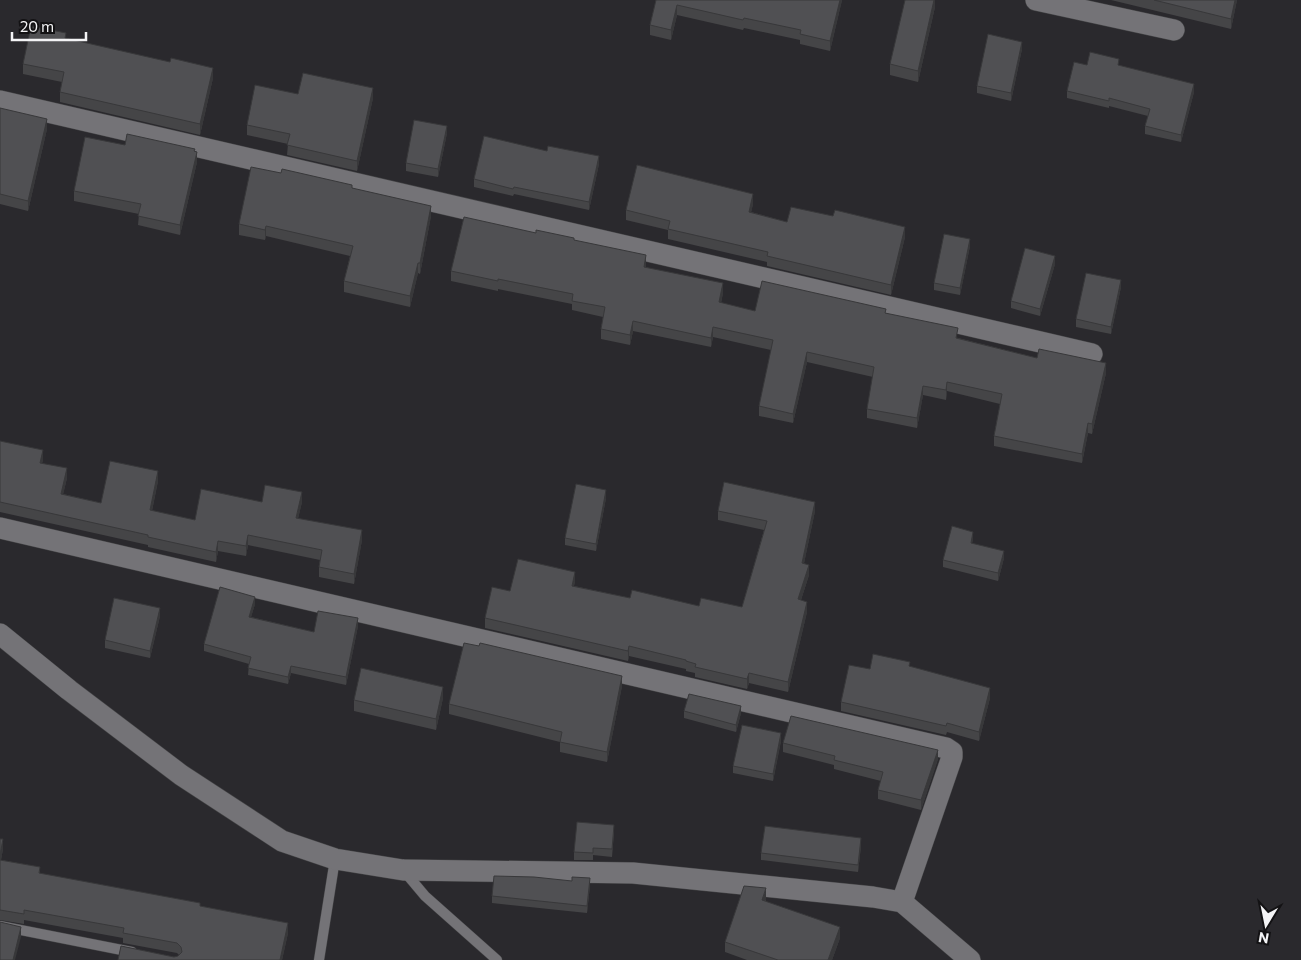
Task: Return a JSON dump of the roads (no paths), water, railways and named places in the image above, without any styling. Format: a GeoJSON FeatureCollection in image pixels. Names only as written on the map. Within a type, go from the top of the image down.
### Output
{"type":"FeatureCollection","features":[{"type":"Feature","properties":{"kind":"street"},"geometry":{"type":"LineString","coordinates":[[1036,0],[1174,30]]}},
{"type":"Feature","properties":{"kind":"street"},"geometry":{"type":"LineString","coordinates":[[0,101],[1092,354]]}},
{"type":"Feature","properties":{"kind":"street"},"geometry":{"type":"LineString","coordinates":[[0,528],[946,748],[952,752],[952,756],[902,902]]}},
{"type":"Feature","properties":{"kind":"street"},"geometry":{"type":"LineString","coordinates":[[0,634],[69,690],[182,775],[282,841],[335,859],[403,870],[633,873],[873,897],[902,902],[970,960]]}},
{"type":"Feature","properties":{"kind":"lane"},"geometry":{"type":"LineString","coordinates":[[319,960],[335,859]]}},
{"type":"Feature","properties":{"kind":"lane"},"geometry":{"type":"LineString","coordinates":[[403,870],[424,896],[497,960]]}},
{"type":"Feature","properties":{"kind":"lane"},"geometry":{"type":"LineString","coordinates":[[0,926],[146,954]]}}]}
